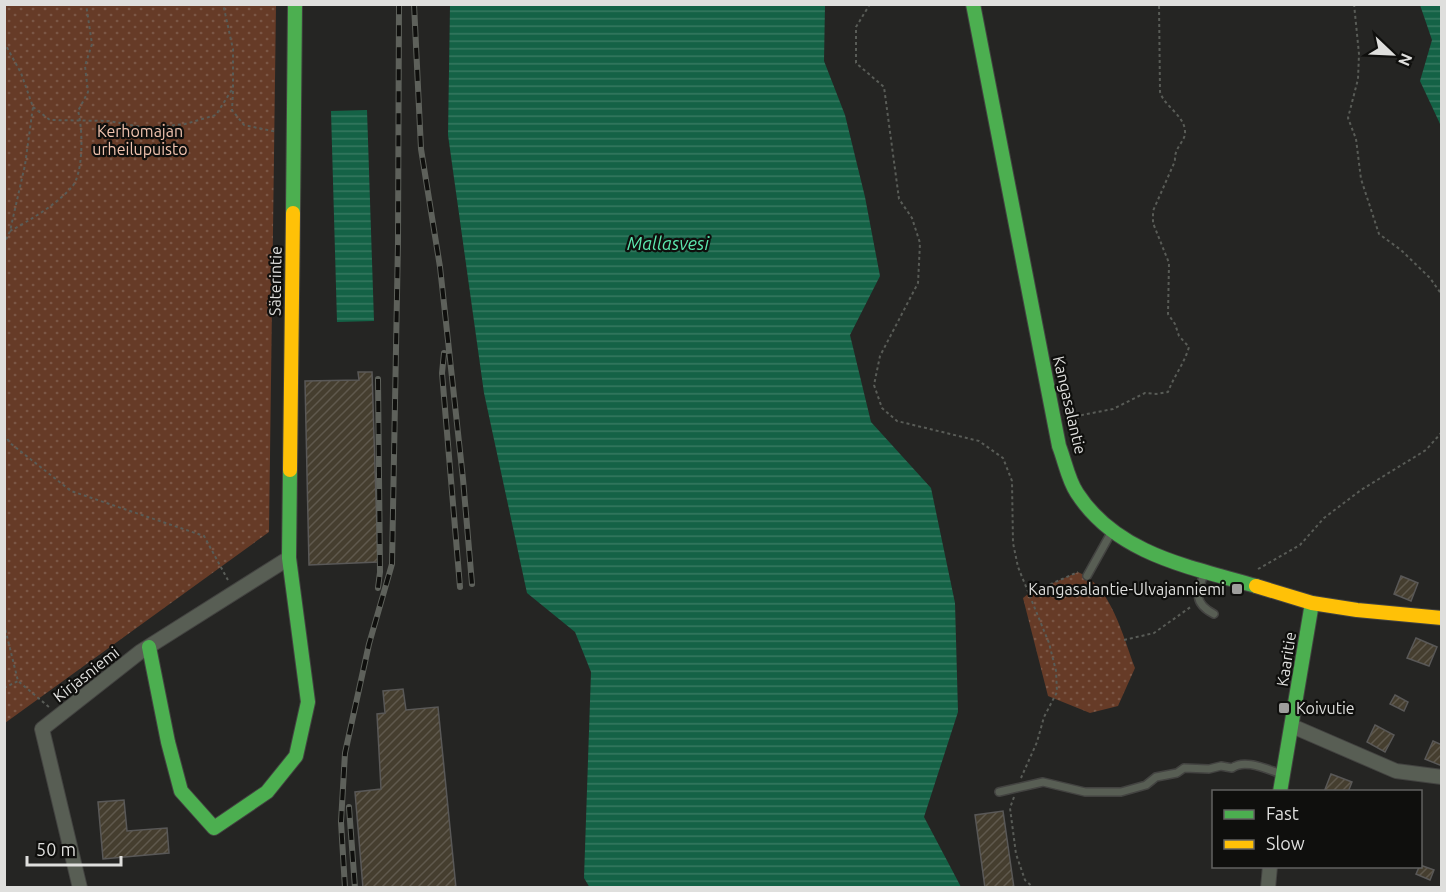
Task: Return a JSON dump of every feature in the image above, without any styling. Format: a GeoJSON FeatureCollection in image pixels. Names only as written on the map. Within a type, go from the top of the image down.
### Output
{"type":"FeatureCollection","features":[{"type":"Feature","properties":{"kind":"street","name":"Säterintie"},"geometry":{"type":"LineString","coordinates":[[149,647],[168,742],[181,792],[213,828],[267,792],[296,756],[308,702],[289,558],[295,4]]}},
{"type":"Feature","properties":{"kind":"street","name":"Kangasalantie"},"geometry":{"type":"LineString","coordinates":[[973,4],[1059,446],[1076,492],[1096,517],[1112,532],[1132,545],[1158,557],[1312,603],[1442,618]]}},
{"type":"Feature","properties":{"kind":"street","name":"Kirjasniemi"},"geometry":{"type":"LineString","coordinates":[[80,888],[42,729],[149,647],[289,558]]}},
{"type":"Feature","properties":{"kind":"street","name":"Kaaritie"},"geometry":{"type":"LineString","coordinates":[[1280,790],[1312,603]]}},
{"type":"Feature","properties":{"kind":"street"},"geometry":{"type":"LineString","coordinates":[[1292,726],[1396,771],[1442,777]]}},
{"type":"Feature","properties":{"kind":"street"},"geometry":{"type":"LineString","coordinates":[[1268,888],[1270,868]]}},
{"type":"Feature","properties":{"kind":"lane"},"geometry":{"type":"LineString","coordinates":[[1087,576],[1112,532]]}},
{"type":"Feature","properties":{"kind":"lane"},"geometry":{"type":"LineString","coordinates":[[1205,571],[1199,590],[1199,601],[1205,609],[1214,614]]}},
{"type":"Feature","properties":{"kind":"lane"},"geometry":{"type":"LineString","coordinates":[[999,792],[1043,782],[1085,792],[1121,792],[1146,785],[1156,777],[1177,773],[1184,768],[1209,769],[1221,766],[1232,768],[1236,764],[1252,765],[1282,774]]}},
{"type":"Feature","properties":{"kind":"path"},"geometry":{"type":"LineString","coordinates":[[10,231],[30,220],[73,187],[80,164],[81,121],[78,111],[88,92],[85,66],[92,44],[86,4]]}},
{"type":"Feature","properties":{"kind":"path"},"geometry":{"type":"LineString","coordinates":[[223,4],[233,49],[232,110],[244,125],[294,136]]}},
{"type":"Feature","properties":{"kind":"path"},"geometry":{"type":"LineString","coordinates":[[870,4],[856,27],[856,63],[884,87],[899,199],[912,218],[920,243],[918,283],[880,356],[874,385],[882,408],[897,421],[980,441],[1003,458],[1012,481],[1013,543],[1018,567],[1049,643],[1056,671],[1057,692],[1044,717],[1037,742],[1010,808],[1016,854],[1025,880],[1034,888]]}},
{"type":"Feature","properties":{"kind":"path"},"geometry":{"type":"LineString","coordinates":[[1056,430],[1082,415],[1113,409],[1145,393],[1168,392],[1175,375],[1184,363],[1189,347],[1179,336],[1168,314],[1169,263],[1153,223],[1153,211],[1175,161],[1174,153],[1185,138],[1185,128],[1160,92],[1158,4]]}},
{"type":"Feature","properties":{"kind":"path"},"geometry":{"type":"LineString","coordinates":[[1354,4],[1359,54],[1358,79],[1348,118],[1356,139],[1360,179],[1379,234],[1401,250],[1430,278],[1442,295]]}},
{"type":"Feature","properties":{"kind":"path"},"geometry":{"type":"LineString","coordinates":[[4,42],[21,73],[33,107],[25,165],[10,231],[4,244]]}},
{"type":"Feature","properties":{"kind":"path"},"geometry":{"type":"LineString","coordinates":[[33,107],[50,120],[109,121],[147,128],[185,124],[216,115],[233,88]]}},
{"type":"Feature","properties":{"kind":"path"},"geometry":{"type":"LineString","coordinates":[[1251,585],[1256,570],[1300,545],[1324,518],[1361,490],[1426,450],[1442,432]]}},
{"type":"Feature","properties":{"kind":"path"},"geometry":{"type":"LineString","coordinates":[[4,434],[10,444],[71,491],[204,536],[235,593]]}},
{"type":"Feature","properties":{"kind":"path"},"geometry":{"type":"LineString","coordinates":[[1028,594],[1078,572],[1087,576]]}},
{"type":"Feature","properties":{"kind":"path"},"geometry":{"type":"LineString","coordinates":[[1124,640],[1154,633],[1199,601]]}},
{"type":"Feature","properties":{"kind":"path"},"geometry":{"type":"LineString","coordinates":[[4,624],[18,681],[59,716]]}},
{"type":"Feature","properties":{"kind":"path"},"geometry":{"type":"LineString","coordinates":[[4,688],[18,681]]}},
{"type":"Feature","properties":{"kind":"path"},"geometry":{"type":"LineString","coordinates":[[956,888],[961,887]]}},
{"type":"Feature","properties":{"kind":"green space","name":"Kerhomajan urheilupuisto"},"geometry":{"type":"Polygon","coordinates":[[[5,4],[276,5],[269,532],[5,723],[5,4]]]}},
{"type":"Feature","properties":{"kind":"green space"},"geometry":{"type":"Polygon","coordinates":[[[1078,572],[1099,588],[1107,600],[1135,668],[1118,706],[1090,713],[1048,696],[1023,598],[1078,572]]]}},
{"type":"Feature","properties":{"kind":"water","name":"Mallasvesi"},"geometry":{"type":"Polygon","coordinates":[[[450,5],[825,5],[824,61],[845,115],[865,197],[880,276],[850,335],[871,422],[931,488],[955,603],[958,712],[924,817],[961,887],[590,888],[584,878],[591,672],[575,632],[527,593],[484,393],[448,135],[450,5]]]}},
{"type":"Feature","properties":{"kind":"water"},"geometry":{"type":"Polygon","coordinates":[[[1420,5],[1441,5],[1441,126],[1420,81],[1432,40],[1420,5]]]}},
{"type":"Feature","properties":{"kind":"water"},"geometry":{"type":"Polygon","coordinates":[[[367,110],[374,321],[337,322],[331,111],[367,110]]]}},
{"type":"Feature","properties":{"kind":"building"},"geometry":{"type":"Polygon","coordinates":[[[358,372],[372,372],[378,562],[309,565],[305,381],[359,380],[358,372]]]}},
{"type":"Feature","properties":{"kind":"building"},"geometry":{"type":"Polygon","coordinates":[[[1401,576],[1418,583],[1411,601],[1394,594],[1401,576]]]}},
{"type":"Feature","properties":{"kind":"building"},"geometry":{"type":"Polygon","coordinates":[[[1416,638],[1437,647],[1429,666],[1407,658],[1416,638]]]}},
{"type":"Feature","properties":{"kind":"building"},"geometry":{"type":"Polygon","coordinates":[[[403,689],[406,710],[438,707],[456,888],[363,888],[355,792],[381,789],[377,714],[385,713],[383,691],[403,689]]]}},
{"type":"Feature","properties":{"kind":"building"},"geometry":{"type":"Polygon","coordinates":[[[1395,695],[1408,702],[1404,711],[1390,704],[1395,695]]]}},
{"type":"Feature","properties":{"kind":"building"},"geometry":{"type":"Polygon","coordinates":[[[1375,725],[1394,735],[1385,752],[1367,742],[1375,725]]]}},
{"type":"Feature","properties":{"kind":"building"},"geometry":{"type":"Polygon","coordinates":[[[1433,741],[1442,745],[1442,766],[1425,759],[1433,741]]]}},
{"type":"Feature","properties":{"kind":"building"},"geometry":{"type":"Polygon","coordinates":[[[1331,774],[1352,782],[1349,790],[1325,790],[1331,774]]]}},
{"type":"Feature","properties":{"kind":"building"},"geometry":{"type":"Polygon","coordinates":[[[124,800],[127,831],[167,828],[169,853],[103,859],[98,802],[124,800]]]}},
{"type":"Feature","properties":{"kind":"building"},"geometry":{"type":"Polygon","coordinates":[[[1003,811],[1014,888],[985,888],[975,815],[1003,811]]]}},
{"type":"Feature","properties":{"kind":"building"},"geometry":{"type":"Polygon","coordinates":[[[1422,866],[1434,870],[1430,880],[1416,874],[1422,866]]]}},
{"type":"Feature","properties":{"kind":"railway"},"geometry":{"type":"LineString","coordinates":[[345,888],[341,822],[345,753],[369,644],[392,564],[398,242],[399,4]]}},
{"type":"Feature","properties":{"kind":"railway"},"geometry":{"type":"LineString","coordinates":[[414,4],[421,149],[440,267],[472,584]]}},
{"type":"Feature","properties":{"kind":"railway"},"geometry":{"type":"LineString","coordinates":[[444,353],[442,373],[460,587]]}},
{"type":"Feature","properties":{"kind":"railway"},"geometry":{"type":"LineString","coordinates":[[378,379],[380,572],[378,588]]}},
{"type":"Feature","properties":{"kind":"railway"},"geometry":{"type":"LineString","coordinates":[[349,807],[355,888]]}},
{"type":"Feature","properties":{"kind":"traffic: fast"},"geometry":{"type":"LineString","coordinates":[[293,213],[295,4]]}},
{"type":"Feature","properties":{"kind":"traffic: fast"},"geometry":{"type":"LineString","coordinates":[[973,4],[1059,446],[1074,488],[1094,514],[1134,545],[1181,565],[1256,586]]}},
{"type":"Feature","properties":{"kind":"traffic: fast"},"geometry":{"type":"LineString","coordinates":[[149,647],[168,742],[181,791],[214,828],[267,792],[296,756],[308,702],[289,558],[290,470]]}},
{"type":"Feature","properties":{"kind":"traffic: fast"},"geometry":{"type":"LineString","coordinates":[[1280,790],[1312,603]]}},
{"type":"Feature","properties":{"kind":"traffic: slow"},"geometry":{"type":"LineString","coordinates":[[290,470],[293,213]]}},
{"type":"Feature","properties":{"kind":"traffic: slow"},"geometry":{"type":"LineString","coordinates":[[1256,586],[1312,603],[1442,618]]}},
{"type":"Feature","properties":{"kind":"place","name":"Kangasalantie-Ulvajanniemi"},"geometry":{"type":"Point","coordinates":[1237,589]}},
{"type":"Feature","properties":{"kind":"place","name":"Koivutie"},"geometry":{"type":"Point","coordinates":[1284,708]}}]}
